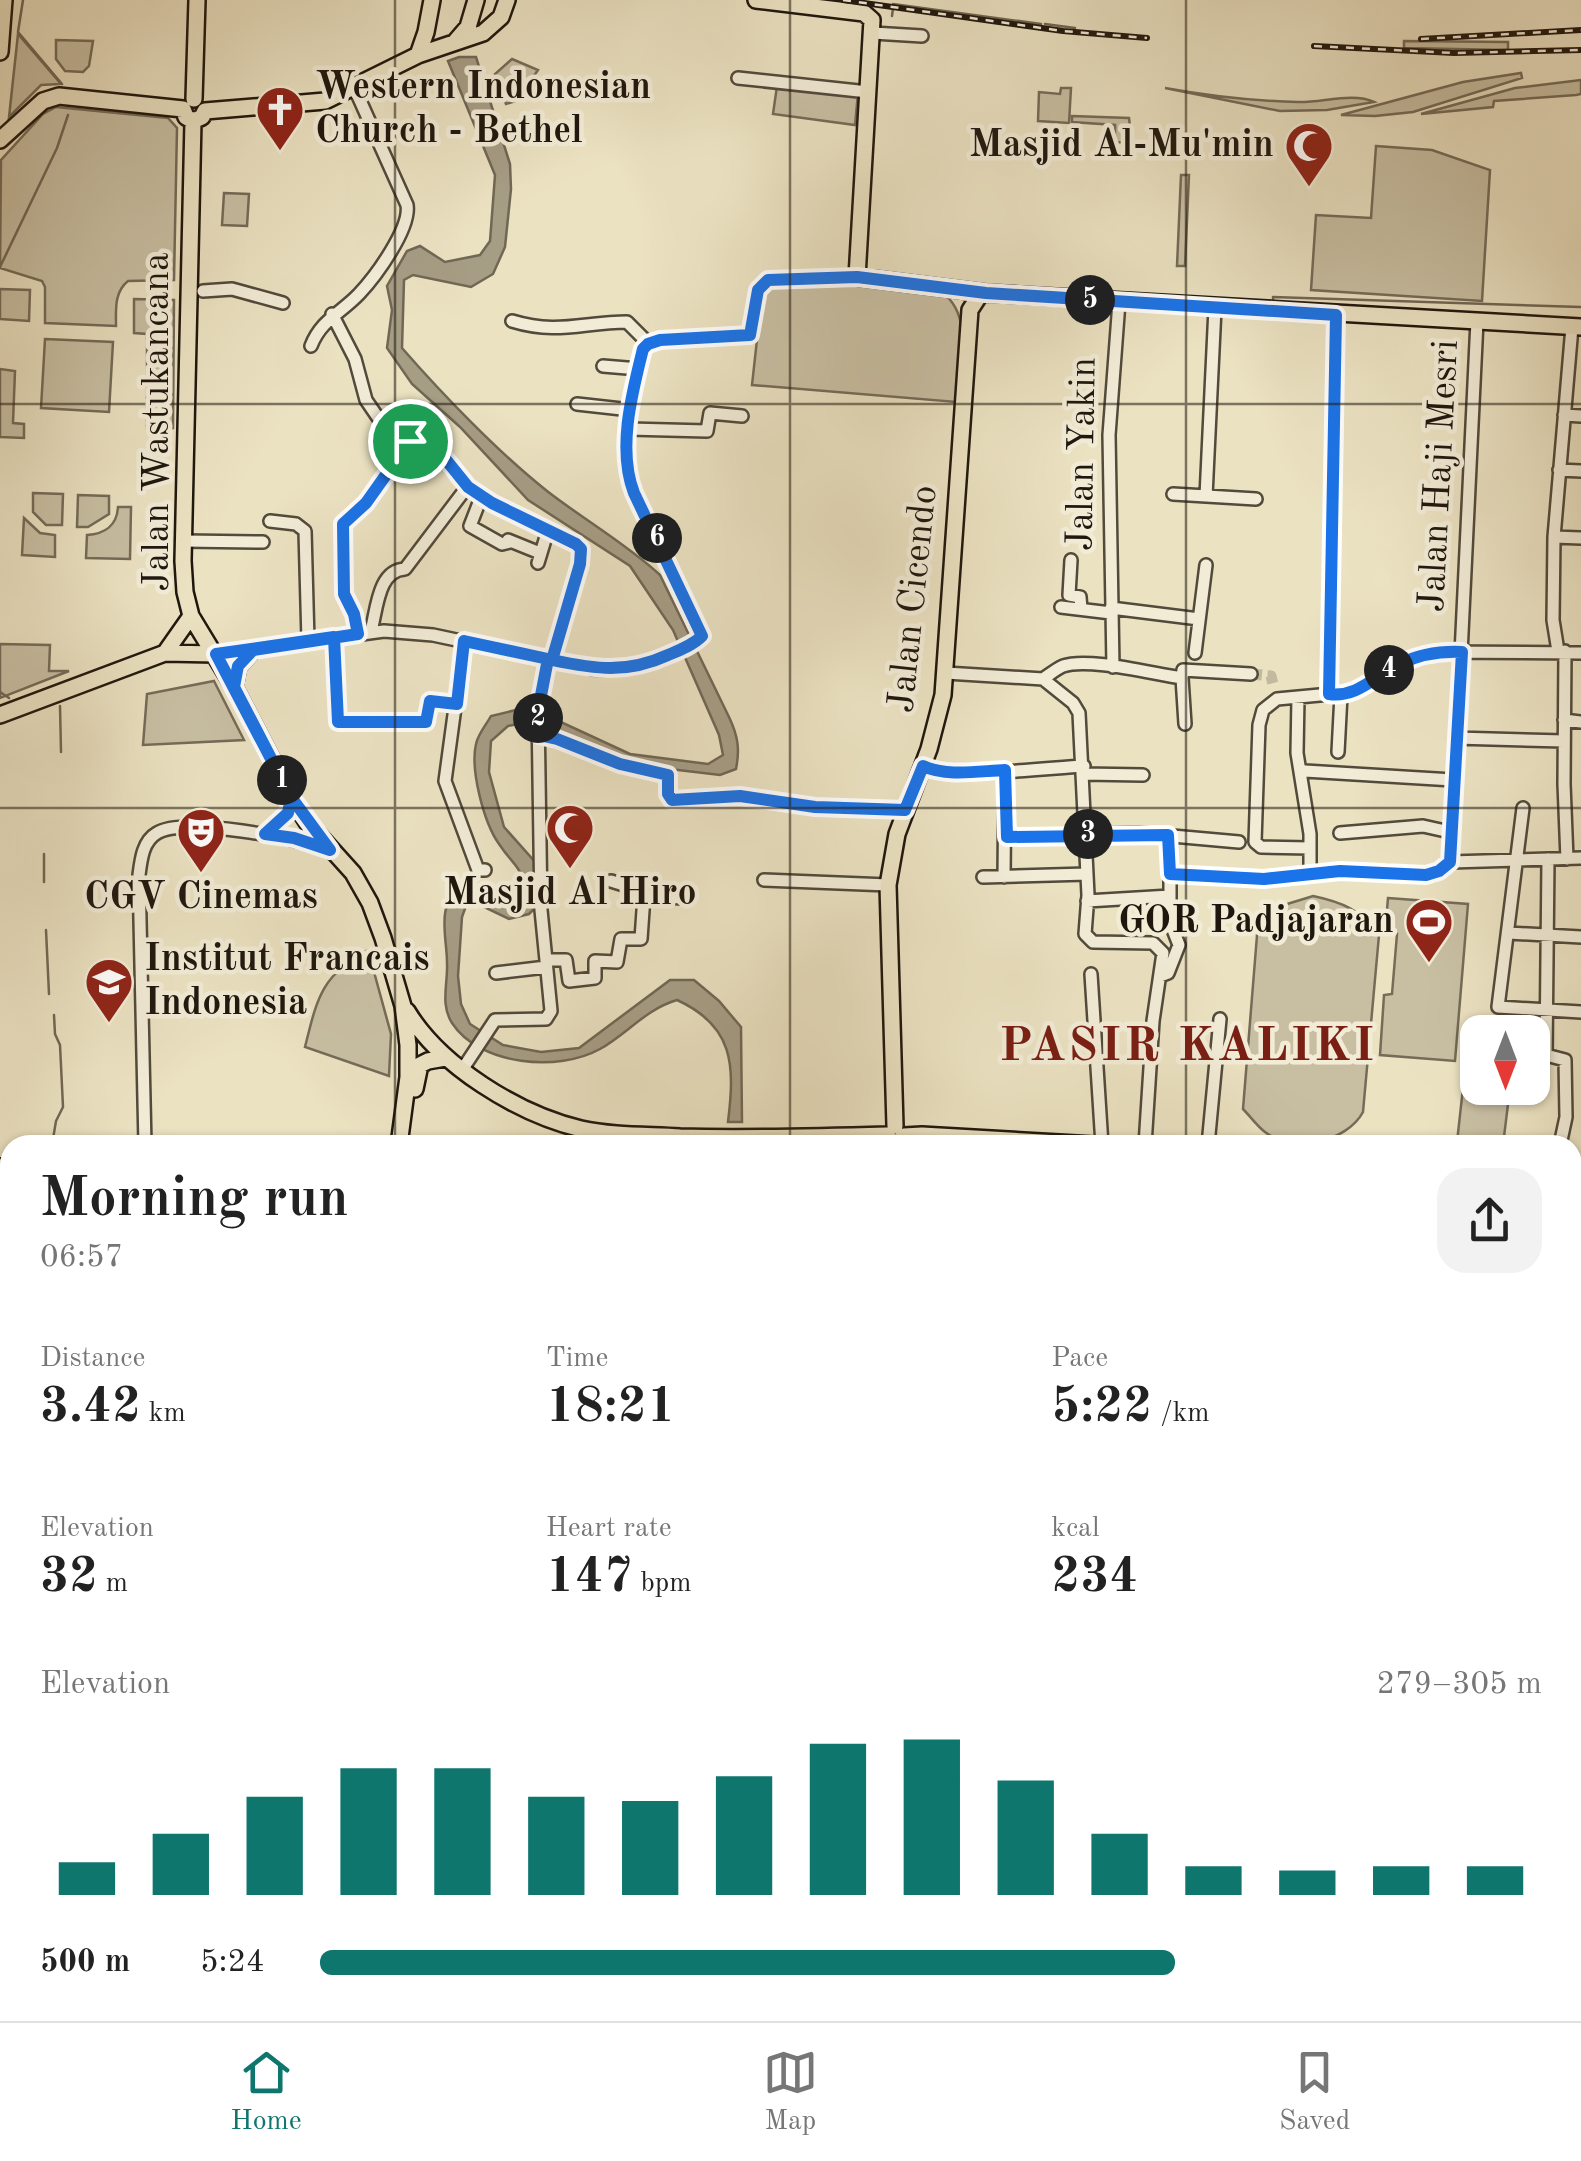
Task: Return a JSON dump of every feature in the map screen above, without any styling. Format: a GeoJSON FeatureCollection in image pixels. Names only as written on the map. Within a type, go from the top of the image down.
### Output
{"type":"FeatureCollection","features":[{"type":"Feature","properties":{"kind":"main road"},"geometry":{"type":"LineString","coordinates":[[0,52],[4,0]]}},
{"type":"Feature","properties":{"kind":"main road","name":"Jalan Wastukancana"},"geometry":{"type":"LineString","coordinates":[[197,0],[185,592],[191,616],[216,654],[291,797],[353,874],[370,903],[403,1006],[408,1077],[400,1135]]}},
{"type":"Feature","properties":{"kind":"main road"},"geometry":{"type":"LineString","coordinates":[[418,55],[432,0]]}},
{"type":"Feature","properties":{"kind":"main road"},"geometry":{"type":"LineString","coordinates":[[0,140],[43,100],[60,96],[194,110],[310,104],[418,55],[492,27],[507,0]]}},
{"type":"Feature","properties":{"kind":"main road"},"geometry":{"type":"LineString","coordinates":[[475,4],[479,15],[489,18],[496,16],[507,0]]}},
{"type":"Feature","properties":{"kind":"main road"},"geometry":{"type":"LineString","coordinates":[[756,0],[864,13],[872,25],[864,92],[857,277],[981,292],[1119,302],[1577,327]]}},
{"type":"Feature","properties":{"kind":"main road"},"geometry":{"type":"LineString","coordinates":[[456,42],[468,26],[475,4]]}},
{"type":"Feature","properties":{"kind":"main road"},"geometry":{"type":"LineString","coordinates":[[941,285],[970,310]]}},
{"type":"Feature","properties":{"kind":"main road","name":"Jalan Cicendo"},"geometry":{"type":"LineString","coordinates":[[896,1135],[888,885],[905,810],[938,721],[946,673],[970,310],[981,292]]}},
{"type":"Feature","properties":{"kind":"main road"},"geometry":{"type":"LineString","coordinates":[[165,654],[191,616]]}},
{"type":"Feature","properties":{"kind":"main road"},"geometry":{"type":"LineString","coordinates":[[234,687],[238,666],[253,650]]}},
{"type":"Feature","properties":{"kind":"main road"},"geometry":{"type":"LineString","coordinates":[[0,714],[165,654],[216,654]]}},
{"type":"Feature","properties":{"kind":"main road"},"geometry":{"type":"LineString","coordinates":[[403,1006],[422,1034],[462,1070],[523,1106],[586,1135]]}},
{"type":"Feature","properties":{"kind":"main road"},"geometry":{"type":"LineString","coordinates":[[409,1135],[420,1066],[428,1060],[445,1058]]}},
{"type":"Feature","properties":{"kind":"street"},"geometry":{"type":"LineString","coordinates":[[872,25],[922,36]]}},
{"type":"Feature","properties":{"kind":"street"},"geometry":{"type":"LineString","coordinates":[[738,78],[864,92]]}},
{"type":"Feature","properties":{"kind":"street"},"geometry":{"type":"LineString","coordinates":[[311,346],[332,314],[362,290],[409,216],[354,87]]}},
{"type":"Feature","properties":{"kind":"street"},"geometry":{"type":"LineString","coordinates":[[648,344],[750,335],[758,290],[768,280],[857,277]]}},
{"type":"Feature","properties":{"kind":"street"},"geometry":{"type":"LineString","coordinates":[[204,292],[232,289],[283,303]]}},
{"type":"Feature","properties":{"kind":"street","name":"Jalan Yakin"},"geometry":{"type":"LineString","coordinates":[[1113,667],[1109,435],[1119,302]]}},
{"type":"Feature","properties":{"kind":"street"},"geometry":{"type":"LineString","coordinates":[[1206,496],[1215,308]]}},
{"type":"Feature","properties":{"kind":"street"},"geometry":{"type":"LineString","coordinates":[[332,314],[355,359],[373,414],[410,441],[436,452],[468,487],[576,544],[582,554],[538,711],[540,910],[550,1017],[498,1018],[462,1070]]}},
{"type":"Feature","properties":{"kind":"street"},"geometry":{"type":"LineString","coordinates":[[1336,315],[1338,752]]}},
{"type":"Feature","properties":{"kind":"street"},"geometry":{"type":"LineString","coordinates":[[512,321],[562,330],[627,322],[648,344]]}},
{"type":"Feature","properties":{"kind":"street","name":"Jalan Haji Mesri"},"geometry":{"type":"LineString","coordinates":[[1450,862],[1477,321]]}},
{"type":"Feature","properties":{"kind":"street"},"geometry":{"type":"LineString","coordinates":[[1170,874],[1264,879],[1340,871],[1432,874],[1450,862],[1574,858],[1564,742],[1562,651],[1552,610],[1559,470],[1577,327]]}},
{"type":"Feature","properties":{"kind":"street"},"geometry":{"type":"LineString","coordinates":[[216,654],[371,631],[434,634],[593,669],[629,669],[701,639],[626,469],[631,410],[648,344]]}},
{"type":"Feature","properties":{"kind":"street"},"geometry":{"type":"LineString","coordinates":[[603,366],[639,369]]}},
{"type":"Feature","properties":{"kind":"street"},"geometry":{"type":"LineString","coordinates":[[577,404],[631,410]]}},
{"type":"Feature","properties":{"kind":"street"},"geometry":{"type":"LineString","coordinates":[[629,429],[707,431],[710,414],[742,416]]}},
{"type":"Feature","properties":{"kind":"street"},"geometry":{"type":"LineString","coordinates":[[1564,416],[1581,416]]}},
{"type":"Feature","properties":{"kind":"street"},"geometry":{"type":"LineString","coordinates":[[358,634],[344,594],[343,524],[366,503],[410,441]]}},
{"type":"Feature","properties":{"kind":"street"},"geometry":{"type":"LineString","coordinates":[[1559,470],[1581,472]]}},
{"type":"Feature","properties":{"kind":"street"},"geometry":{"type":"LineString","coordinates":[[371,631],[386,576],[404,569],[468,487]]}},
{"type":"Feature","properties":{"kind":"street"},"geometry":{"type":"LineString","coordinates":[[1174,494],[1256,499]]}},
{"type":"Feature","properties":{"kind":"street"},"geometry":{"type":"LineString","coordinates":[[482,495],[470,524],[502,544],[509,541],[539,558],[548,530]]}},
{"type":"Feature","properties":{"kind":"street"},"geometry":{"type":"LineString","coordinates":[[270,521],[296,524],[306,532],[308,641]]}},
{"type":"Feature","properties":{"kind":"street"},"geometry":{"type":"LineString","coordinates":[[1554,537],[1581,538]]}},
{"type":"Feature","properties":{"kind":"street"},"geometry":{"type":"LineString","coordinates":[[184,541],[263,542]]}},
{"type":"Feature","properties":{"kind":"street"},"geometry":{"type":"LineString","coordinates":[[1071,560],[1069,595],[1080,597],[1081,609]]}},
{"type":"Feature","properties":{"kind":"street"},"geometry":{"type":"LineString","coordinates":[[1195,653],[1206,565]]}},
{"type":"Feature","properties":{"kind":"street"},"geometry":{"type":"LineString","coordinates":[[1061,607],[1200,619]]}},
{"type":"Feature","properties":{"kind":"street"},"geometry":{"type":"LineString","coordinates":[[334,637],[338,722],[426,722],[430,701],[457,704]]}},
{"type":"Feature","properties":{"kind":"street"},"geometry":{"type":"LineString","coordinates":[[464,641],[445,781],[478,870],[485,870]]}},
{"type":"Feature","properties":{"kind":"street"},"geometry":{"type":"LineString","coordinates":[[1310,848],[1261,847],[1255,842],[1259,724],[1263,710],[1276,694],[1298,697],[1358,690],[1386,671],[1420,656],[1462,652],[1581,653]]}},
{"type":"Feature","properties":{"kind":"street"},"geometry":{"type":"LineString","coordinates":[[1042,679],[1062,666],[1113,667],[1182,678]]}},
{"type":"Feature","properties":{"kind":"street"},"geometry":{"type":"LineString","coordinates":[[1185,724],[1182,670],[1251,674]]}},
{"type":"Feature","properties":{"kind":"street"},"geometry":{"type":"LineString","coordinates":[[946,673],[1042,679],[1073,703],[1079,713],[1087,939],[1158,945],[1163,953],[1153,1021],[1146,1135]]}},
{"type":"Feature","properties":{"kind":"street"},"geometry":{"type":"LineString","coordinates":[[1298,697],[1297,753],[1310,874]]}},
{"type":"Feature","properties":{"kind":"street"},"geometry":{"type":"LineString","coordinates":[[1564,720],[1581,722]]}},
{"type":"Feature","properties":{"kind":"street"},"geometry":{"type":"LineString","coordinates":[[539,734],[620,764],[668,775],[668,796],[674,800],[740,796],[815,807],[905,810]]}},
{"type":"Feature","properties":{"kind":"street"},"geometry":{"type":"LineString","coordinates":[[1456,738],[1564,742]]}},
{"type":"Feature","properties":{"kind":"street"},"geometry":{"type":"LineString","coordinates":[[923,766],[956,772],[1084,770],[1144,776]]}},
{"type":"Feature","properties":{"kind":"street"},"geometry":{"type":"LineString","coordinates":[[1004,876],[1005,770]]}},
{"type":"Feature","properties":{"kind":"street"},"geometry":{"type":"LineString","coordinates":[[1306,772],[1453,780]]}},
{"type":"Feature","properties":{"kind":"street"},"geometry":{"type":"LineString","coordinates":[[265,834],[288,813],[291,797]]}},
{"type":"Feature","properties":{"kind":"street"},"geometry":{"type":"LineString","coordinates":[[1523,808],[1498,1007],[1581,1012]]}},
{"type":"Feature","properties":{"kind":"street"},"geometry":{"type":"LineString","coordinates":[[1340,833],[1423,826],[1450,832]]}},
{"type":"Feature","properties":{"kind":"street"},"geometry":{"type":"LineString","coordinates":[[145,1135],[139,890],[144,848],[152,835],[164,829],[265,834],[294,838],[330,850]]}},
{"type":"Feature","properties":{"kind":"street"},"geometry":{"type":"LineString","coordinates":[[1007,837],[1168,835],[1239,842]]}},
{"type":"Feature","properties":{"kind":"street"},"geometry":{"type":"LineString","coordinates":[[1160,976],[1168,974],[1178,945],[1170,922],[1168,835]]}},
{"type":"Feature","properties":{"kind":"street"},"geometry":{"type":"LineString","coordinates":[[1548,860],[1546,1055],[1565,1060],[1566,1117],[1562,1135]]}},
{"type":"Feature","properties":{"kind":"street"},"geometry":{"type":"LineString","coordinates":[[983,877],[1087,874]]}},
{"type":"Feature","properties":{"kind":"street"},"geometry":{"type":"LineString","coordinates":[[764,880],[888,885]]}},
{"type":"Feature","properties":{"kind":"street"},"geometry":{"type":"LineString","coordinates":[[496,973],[566,960],[569,981],[595,978],[595,962],[617,962],[621,939],[641,939],[644,896],[643,891],[611,881]]}},
{"type":"Feature","properties":{"kind":"street"},"geometry":{"type":"LineString","coordinates":[[644,896],[684,898]]}},
{"type":"Feature","properties":{"kind":"street"},"geometry":{"type":"LineString","coordinates":[[1087,901],[1170,896]]}},
{"type":"Feature","properties":{"kind":"street"},"geometry":{"type":"LineString","coordinates":[[1510,926],[1550,936],[1581,937]]}},
{"type":"Feature","properties":{"kind":"street"},"geometry":{"type":"LineString","coordinates":[[1091,974],[1101,1135]]}},
{"type":"Feature","properties":{"kind":"street"},"geometry":{"type":"LineString","coordinates":[[1209,1135],[1220,1019]]}},
{"type":"Feature","properties":{"kind":"shaded area"},"geometry":{"type":"Polygon","coordinates":[[[18,34],[61,84],[41,85],[9,117],[18,34]]]}},
{"type":"Feature","properties":{"kind":"shaded area"},"geometry":{"type":"Polygon","coordinates":[[[56,40],[93,41],[89,66],[83,72],[65,71],[56,59],[56,40]]]}},
{"type":"Feature","properties":{"kind":"shaded area"},"geometry":{"type":"Polygon","coordinates":[[[1404,41],[1508,42],[1508,50],[1404,48],[1404,41]]]}},
{"type":"Feature","properties":{"kind":"shaded area"},"geometry":{"type":"Polygon","coordinates":[[[476,57],[510,164],[505,247],[493,274],[471,287],[413,275],[404,280],[402,348],[472,423],[529,476],[660,575],[729,717],[738,749],[736,769],[720,775],[619,763],[523,723],[508,726],[491,741],[489,772],[504,827],[536,863],[537,906],[529,914],[509,919],[467,903],[462,917],[458,976],[461,1004],[470,1024],[503,1045],[541,1052],[579,1048],[670,980],[694,980],[741,1027],[742,1122],[728,1122],[730,1065],[720,1035],[696,1010],[677,1000],[656,1009],[600,1049],[564,1061],[543,1062],[521,1061],[481,1048],[452,1023],[446,1009],[444,921],[454,893],[462,886],[500,899],[526,899],[520,873],[488,823],[477,782],[476,744],[491,716],[520,709],[563,723],[630,754],[708,764],[723,755],[719,735],[673,630],[630,566],[528,500],[460,427],[412,384],[387,348],[392,310],[387,286],[407,251],[420,246],[445,262],[480,255],[490,241],[495,175],[448,61],[476,57]]]}},
{"type":"Feature","properties":{"kind":"shaded area"},"geometry":{"type":"Polygon","coordinates":[[[512,59],[538,70],[516,101],[506,104],[495,74],[512,59]]]}},
{"type":"Feature","properties":{"kind":"shaded area"},"geometry":{"type":"Polygon","coordinates":[[[1521,73],[1522,78],[1413,112],[1341,115],[1463,82],[1521,73]]]}},
{"type":"Feature","properties":{"kind":"shaded area"},"geometry":{"type":"Polygon","coordinates":[[[1581,80],[1581,94],[1494,101],[1493,107],[1421,114],[1515,88],[1581,80]]]}},
{"type":"Feature","properties":{"kind":"shaded area"},"geometry":{"type":"Polygon","coordinates":[[[777,86],[858,93],[855,125],[773,114],[777,86]]]}},
{"type":"Feature","properties":{"kind":"shaded area"},"geometry":{"type":"Polygon","coordinates":[[[1061,88],[1071,88],[1069,123],[1038,121],[1039,92],[1060,94],[1061,88]]]}},
{"type":"Feature","properties":{"kind":"shaded area"},"geometry":{"type":"Polygon","coordinates":[[[1165,88],[1264,101],[1356,98],[1374,102],[1327,110],[1280,111],[1165,88]]]}},
{"type":"Feature","properties":{"kind":"shaded area"},"geometry":{"type":"Polygon","coordinates":[[[56,107],[168,118],[177,128],[174,280],[128,281],[118,296],[116,326],[45,323],[42,281],[0,268],[1,160],[43,114],[56,107]]]}},
{"type":"Feature","properties":{"kind":"shaded area"},"geometry":{"type":"Polygon","coordinates":[[[1072,116],[1129,118],[1132,143],[1115,142],[1115,125],[1072,122],[1072,116]]]}},
{"type":"Feature","properties":{"kind":"shaded area"},"geometry":{"type":"Polygon","coordinates":[[[1376,146],[1432,150],[1490,170],[1482,301],[1311,290],[1316,215],[1371,218],[1376,146]]]}},
{"type":"Feature","properties":{"kind":"shaded area"},"geometry":{"type":"Polygon","coordinates":[[[1181,175],[1189,175],[1185,266],[1177,266],[1181,175]]]}},
{"type":"Feature","properties":{"kind":"shaded area"},"geometry":{"type":"Polygon","coordinates":[[[224,193],[249,194],[247,226],[222,225],[224,193]]]}},
{"type":"Feature","properties":{"kind":"shaded area"},"geometry":{"type":"Polygon","coordinates":[[[780,280],[941,292],[952,302],[961,327],[962,358],[956,402],[752,385],[762,294],[767,284],[780,280]]]}},
{"type":"Feature","properties":{"kind":"shaded area"},"geometry":{"type":"Polygon","coordinates":[[[0,289],[30,290],[29,321],[0,319],[0,289]]]}},
{"type":"Feature","properties":{"kind":"shaded area"},"geometry":{"type":"Polygon","coordinates":[[[134,299],[174,300],[173,428],[147,428],[147,334],[134,333],[134,299]]]}},
{"type":"Feature","properties":{"kind":"shaded area"},"geometry":{"type":"Polygon","coordinates":[[[45,339],[113,342],[109,412],[41,408],[45,339]]]}},
{"type":"Feature","properties":{"kind":"shaded area"},"geometry":{"type":"Polygon","coordinates":[[[0,369],[15,371],[13,423],[24,424],[24,438],[0,437],[0,369]]]}},
{"type":"Feature","properties":{"kind":"shaded area"},"geometry":{"type":"Polygon","coordinates":[[[33,493],[63,494],[62,525],[46,525],[33,512],[33,493]]]}},
{"type":"Feature","properties":{"kind":"shaded area"},"geometry":{"type":"Polygon","coordinates":[[[78,495],[109,496],[109,514],[88,527],[77,527],[78,495]]]}},
{"type":"Feature","properties":{"kind":"shaded area"},"geometry":{"type":"Polygon","coordinates":[[[118,507],[131,507],[130,559],[86,558],[87,535],[109,527],[118,507]]]}},
{"type":"Feature","properties":{"kind":"shaded area"},"geometry":{"type":"Polygon","coordinates":[[[24,518],[40,533],[55,535],[55,557],[22,555],[24,518]]]}},
{"type":"Feature","properties":{"kind":"shaded area"},"geometry":{"type":"Polygon","coordinates":[[[0,644],[50,645],[49,671],[69,671],[0,698],[0,644]]]}},
{"type":"Feature","properties":{"kind":"shaded area"},"geometry":{"type":"Polygon","coordinates":[[[214,681],[244,740],[143,745],[147,694],[214,681]]]}},
{"type":"Feature","properties":{"kind":"shaded area"},"geometry":{"type":"Polygon","coordinates":[[[1313,896],[1333,901],[1365,919],[1379,935],[1363,1112],[1336,1135],[1270,1135],[1243,1109],[1258,923],[1284,905],[1313,896]]]}},
{"type":"Feature","properties":{"kind":"shaded area","name":"GOR Padjajaran"},"geometry":{"type":"Polygon","coordinates":[[[1388,898],[1468,904],[1455,1061],[1380,1055],[1384,995],[1392,994],[1397,934],[1385,933],[1388,898]]]}},
{"type":"Feature","properties":{"kind":"shaded area"},"geometry":{"type":"Polygon","coordinates":[[[368,950],[391,1034],[389,1076],[305,1047],[323,990],[340,969],[368,950]]]}},
{"type":"Feature","properties":{"kind":"shaded area"},"geometry":{"type":"Polygon","coordinates":[[[1461,1105],[1508,1105],[1504,1135],[1458,1135],[1461,1105]]]}},
{"type":"Feature","properties":{"kind":"waterway"},"geometry":{"type":"LineString","coordinates":[[23,0],[18,32],[62,84]]}},
{"type":"Feature","properties":{"kind":"waterway"},"geometry":{"type":"LineString","coordinates":[[893,4],[1041,24]]}},
{"type":"Feature","properties":{"kind":"waterway"},"geometry":{"type":"LineString","coordinates":[[892,16],[893,8]]}},
{"type":"Feature","properties":{"kind":"waterway"},"geometry":{"type":"LineString","coordinates":[[1045,24],[1075,28]]}},
{"type":"Feature","properties":{"kind":"waterway"},"geometry":{"type":"LineString","coordinates":[[0,267],[57,148],[68,115]]}},
{"type":"Feature","properties":{"kind":"waterway"},"geometry":{"type":"LineString","coordinates":[[1273,302],[1273,297],[1581,307]]}},
{"type":"Feature","properties":{"kind":"waterway"},"geometry":{"type":"LineString","coordinates":[[0,692],[9,698]]}},
{"type":"Feature","properties":{"kind":"waterway"},"geometry":{"type":"LineString","coordinates":[[60,706],[61,752]]}},
{"type":"Feature","properties":{"kind":"waterway"},"geometry":{"type":"LineString","coordinates":[[44,854],[44,882]]}},
{"type":"Feature","properties":{"kind":"waterway"},"geometry":{"type":"LineString","coordinates":[[46,930],[49,994]]}},
{"type":"Feature","properties":{"kind":"waterway"},"geometry":{"type":"LineString","coordinates":[[54,1015],[60,1045],[63,1107],[54,1135]]}},
{"type":"Feature","properties":{"kind":"tunnel"},"geometry":{"type":"LineString","coordinates":[[1251,674],[1271,676],[1274,688]]}},
{"type":"Feature","properties":{"kind":"railway"},"geometry":{"type":"LineString","coordinates":[[843,0],[1063,31],[1147,38]]}},
{"type":"Feature","properties":{"kind":"railway"},"geometry":{"type":"LineString","coordinates":[[1421,39],[1581,30]]}},
{"type":"Feature","properties":{"kind":"railway"},"geometry":{"type":"LineString","coordinates":[[1314,46],[1454,53],[1581,50]]}},
{"type":"Feature","properties":{"kind":"place","name":"Western Indonesian Church - Bethel"},"geometry":{"type":"Point","coordinates":[280,152]}},
{"type":"Feature","properties":{"kind":"place","name":"Masjid Al-Mu'min"},"geometry":{"type":"Point","coordinates":[1309,188]}},
{"type":"Feature","properties":{"kind":"place","name":"Masjid Al Hiro"},"geometry":{"type":"Point","coordinates":[570,870]}},
{"type":"Feature","properties":{"kind":"place","name":"CGV Cinemas"},"geometry":{"type":"Point","coordinates":[201,874]}},
{"type":"Feature","properties":{"kind":"place","name":"GOR Padjajaran"},"geometry":{"type":"Point","coordinates":[1429,964]}},
{"type":"Feature","properties":{"kind":"place","name":"Institut Francais Indonesia"},"geometry":{"type":"Point","coordinates":[109,1024]}},
{"type":"Feature","properties":{"kind":"district","name":"PASIR KALIKI"},"geometry":{"type":"Point","coordinates":[1188,1047]}},
{"type":"Feature","properties":{"kind":"route"},"geometry":{"type":"LineString","coordinates":[[410,441],[362,508],[343,524],[344,594],[358,634],[334,637],[253,650],[238,666],[234,687],[291,797],[288,813],[265,834],[294,838],[330,850],[291,797],[216,654],[334,637],[338,722],[426,722],[430,701],[457,704],[464,641],[548,659],[538,711],[539,735],[620,764],[668,775],[668,794],[672,800],[740,796],[815,807],[905,810],[923,766],[956,772],[1005,770],[1007,837],[1168,835],[1170,874],[1264,879],[1340,871],[1426,875],[1450,862],[1462,652],[1420,656],[1386,671],[1358,690],[1341,696],[1329,694],[1336,315],[986,293],[857,277],[768,280],[755,297],[750,335],[660,340],[643,349],[631,410],[626,469],[702,636],[659,660],[629,669],[593,669],[552,660],[581,549],[570,539],[492,503],[468,487],[436,452],[410,441]]}}]}
